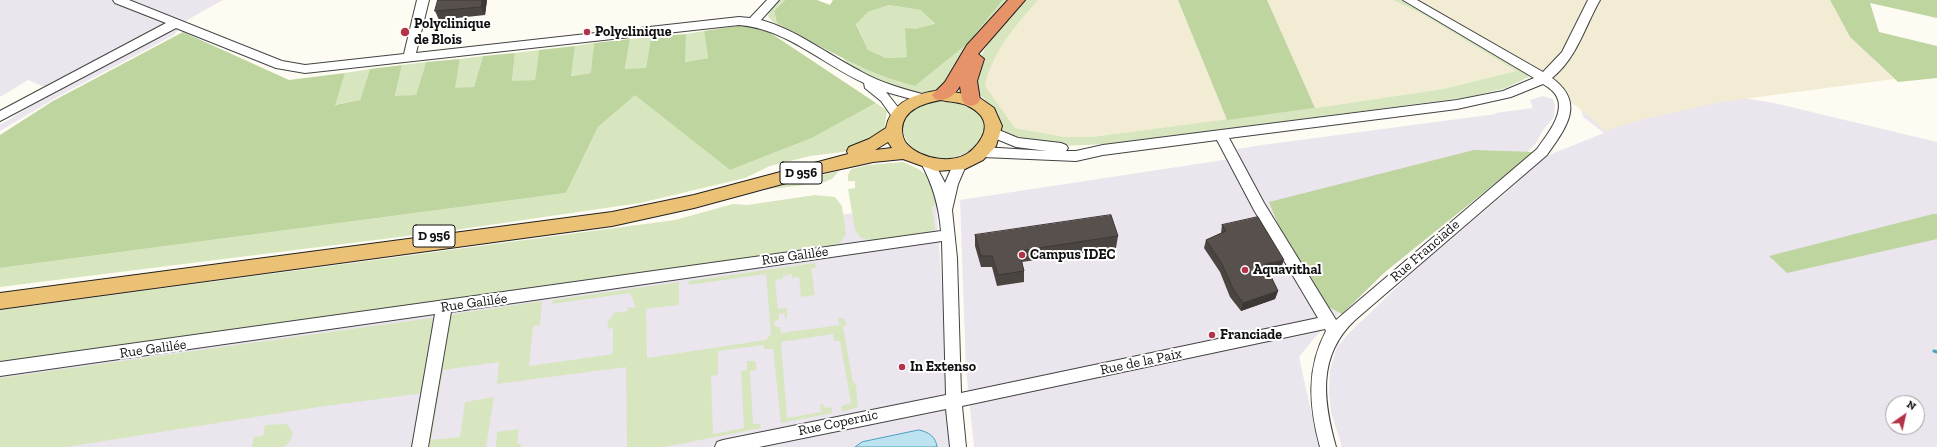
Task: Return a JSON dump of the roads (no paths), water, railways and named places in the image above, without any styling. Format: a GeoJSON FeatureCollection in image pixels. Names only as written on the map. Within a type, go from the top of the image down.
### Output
{"type":"FeatureCollection","features":[{"type":"Feature","properties":{"kind":"highway"},"geometry":{"type":"LineString","coordinates":[[941,95],[951,86],[973,49],[1017,0]]}},
{"type":"Feature","properties":{"kind":"highway"},"geometry":{"type":"LineString","coordinates":[[971,100],[968,81],[989,32]]}},
{"type":"Feature","properties":{"kind":"main road"},"geometry":{"type":"LineString","coordinates":[[941,95],[957,96],[971,100],[982,106],[990,114],[994,123],[994,133],[991,143],[983,152],[960,163],[944,165],[928,163],[906,153],[897,142],[896,122],[912,103],[922,98],[941,95]]}},
{"type":"Feature","properties":{"kind":"main road","name":"D 956"},"geometry":{"type":"LineString","coordinates":[[0,294],[630,209],[684,198],[852,152],[875,143],[896,122]]}},
{"type":"Feature","properties":{"kind":"main road","name":"D 956"},"geometry":{"type":"LineString","coordinates":[[0,301],[625,217],[686,204],[854,159],[882,154],[906,153]]}},
{"type":"Feature","properties":{"kind":"street"},"geometry":{"type":"LineString","coordinates":[[119,0],[280,65],[291,68],[315,68],[739,21],[753,22],[770,26],[856,74],[895,91],[922,98]]}},
{"type":"Feature","properties":{"kind":"street"},"geometry":{"type":"LineString","coordinates":[[409,58],[423,0]]}},
{"type":"Feature","properties":{"kind":"street"},"geometry":{"type":"LineString","coordinates":[[753,22],[773,0]]}},
{"type":"Feature","properties":{"kind":"street","name":"Rue Franciade"},"geometry":{"type":"LineString","coordinates":[[1328,447],[1321,419],[1318,387],[1331,327],[1405,268],[1542,152],[1558,129],[1565,106],[1562,94],[1544,78],[1409,0]]}},
{"type":"Feature","properties":{"kind":"street"},"geometry":{"type":"LineString","coordinates":[[983,152],[1076,156],[1103,150],[1464,102],[1522,88],[1544,78],[1553,72],[1569,52],[1594,0]]}},
{"type":"Feature","properties":{"kind":"street"},"geometry":{"type":"LineString","coordinates":[[0,118],[77,74],[176,23]]}},
{"type":"Feature","properties":{"kind":"street"},"geometry":{"type":"LineString","coordinates":[[856,74],[885,98],[896,122]]}},
{"type":"Feature","properties":{"kind":"street"},"geometry":{"type":"LineString","coordinates":[[994,133],[1016,142],[1058,148],[1103,150]]}},
{"type":"Feature","properties":{"kind":"street"},"geometry":{"type":"LineString","coordinates":[[1221,135],[1259,206],[1331,327]]}},
{"type":"Feature","properties":{"kind":"street"},"geometry":{"type":"LineString","coordinates":[[928,163],[936,175],[947,209]]}},
{"type":"Feature","properties":{"kind":"street"},"geometry":{"type":"LineString","coordinates":[[958,447],[953,400],[947,209],[952,184],[960,163]]}},
{"type":"Feature","properties":{"kind":"street","name":"Rue Galilée"},"geometry":{"type":"LineString","coordinates":[[0,369],[948,235]]}},
{"type":"Feature","properties":{"kind":"street"},"geometry":{"type":"LineString","coordinates":[[420,447],[444,307]]}},
{"type":"Feature","properties":{"kind":"street","name":"Rue de la Paix"},"geometry":{"type":"LineString","coordinates":[[953,400],[984,396],[1331,327]]}},
{"type":"Feature","properties":{"kind":"street","name":"Rue Copernic"},"geometry":{"type":"LineString","coordinates":[[724,447],[953,400]]}},
{"type":"Feature","properties":{"kind":"water"},"geometry":{"type":"Polygon","coordinates":[[[919,430],[926,432],[934,438],[937,447],[855,447],[862,442],[919,430]]]}},
{"type":"Feature","properties":{"kind":"place","name":"Polyclinique de Blois"},"geometry":{"type":"Point","coordinates":[405,32]}},
{"type":"Feature","properties":{"kind":"place","name":"Polyclinique"},"geometry":{"type":"Point","coordinates":[587,32]}},
{"type":"Feature","properties":{"kind":"place","name":"Campus IDEC"},"geometry":{"type":"Point","coordinates":[1022,255]}},
{"type":"Feature","properties":{"kind":"place","name":"Aquavithal"},"geometry":{"type":"Point","coordinates":[1245,270]}},
{"type":"Feature","properties":{"kind":"place","name":"Franciade"},"geometry":{"type":"Point","coordinates":[1212,335]}},
{"type":"Feature","properties":{"kind":"place","name":"In Extenso"},"geometry":{"type":"Point","coordinates":[902,367]}}]}
